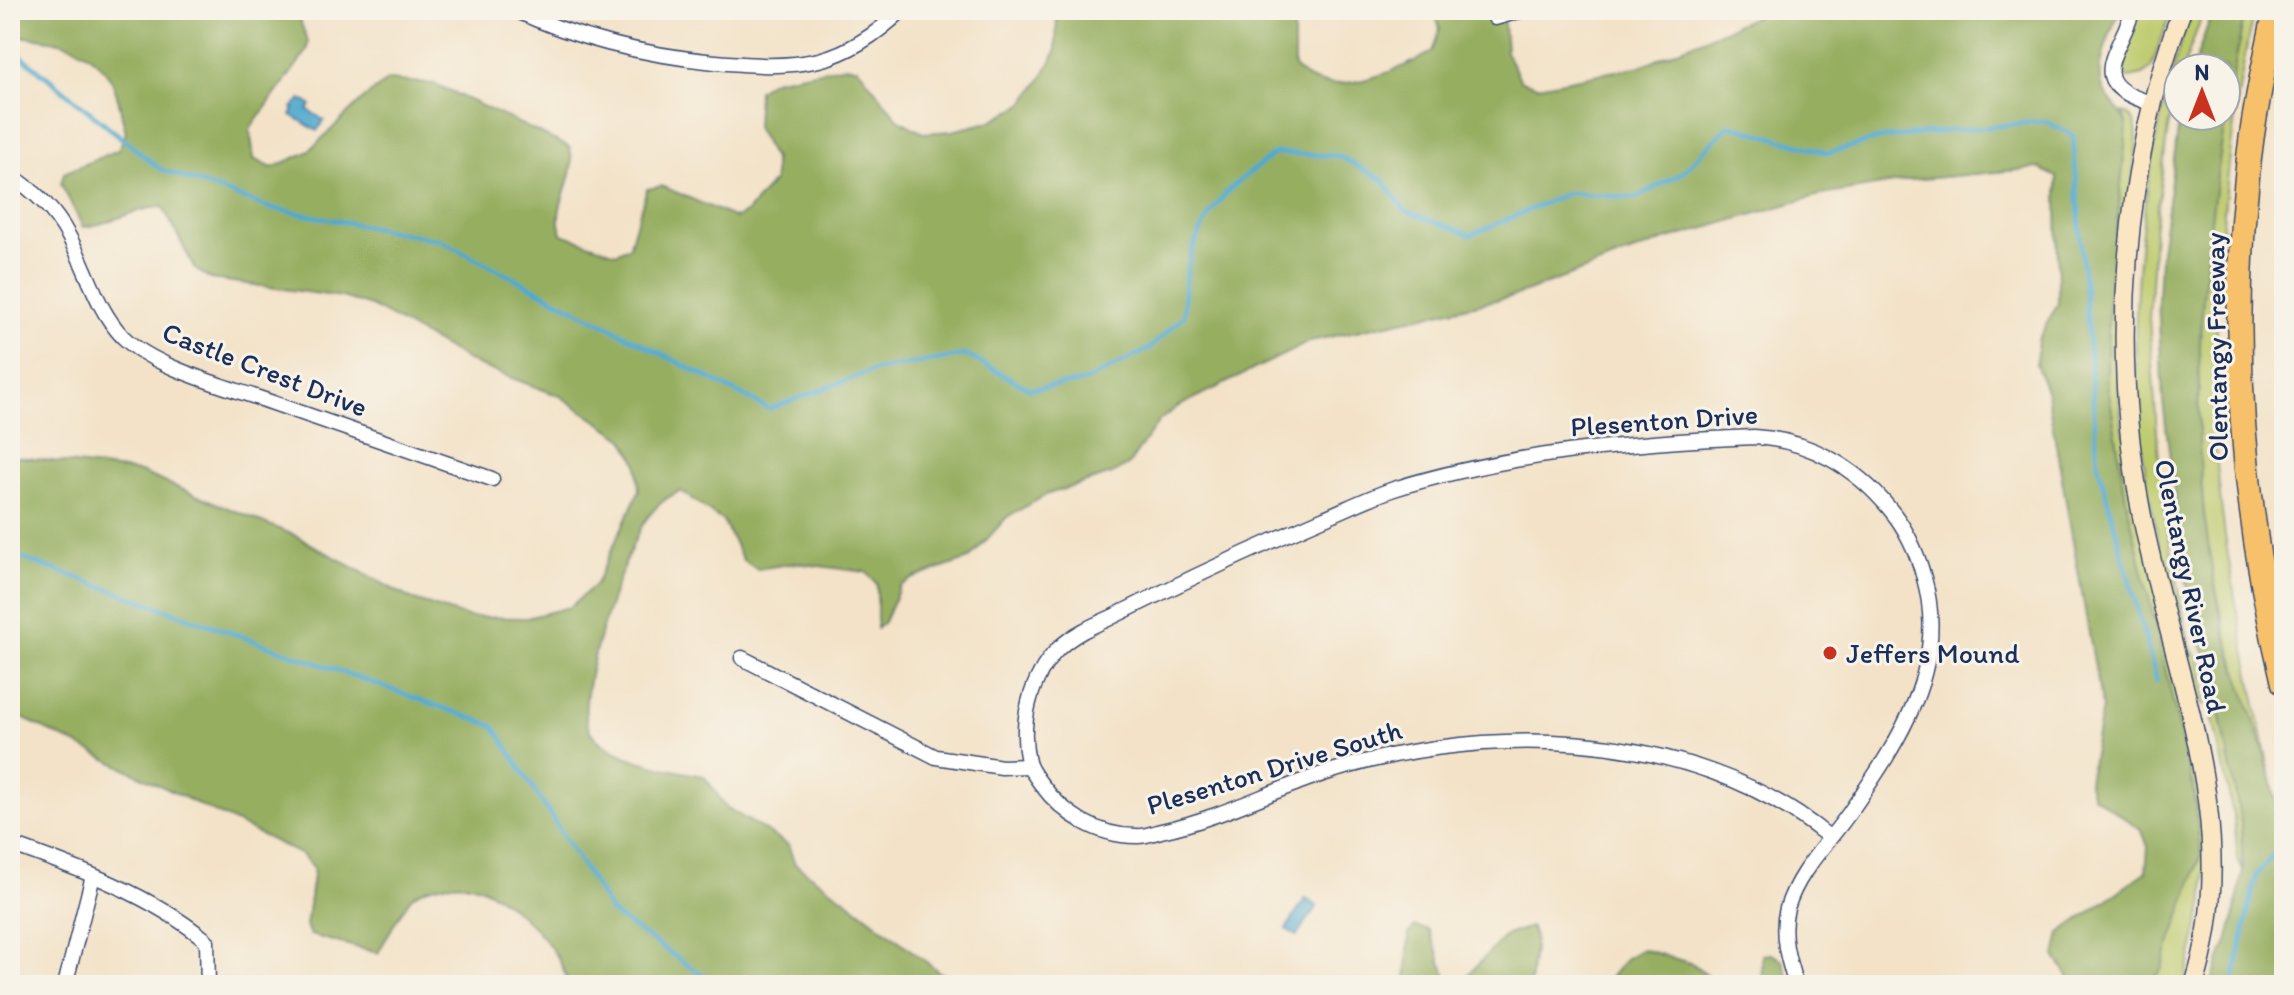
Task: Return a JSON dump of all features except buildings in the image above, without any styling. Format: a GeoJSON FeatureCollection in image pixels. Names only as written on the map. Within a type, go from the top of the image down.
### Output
{"type":"FeatureCollection","features":[{"type":"Feature","properties":{"kind":"highway","name":"Olentangy Freeway"},"geometry":{"type":"LineString","coordinates":[[2276,10],[2261,82],[2247,177],[2240,288],[2241,376],[2251,516],[2270,626],[2284,683]]}},
{"type":"Feature","properties":{"kind":"main road","name":"Olentangy River Road"},"geometry":{"type":"LineString","coordinates":[[2182,10],[2151,103],[2132,220],[2124,328],[2129,422],[2140,510],[2204,770],[2211,828],[2213,870],[2209,928],[2194,985]]}},
{"type":"Feature","properties":{"kind":"street"},"geometry":{"type":"LineString","coordinates":[[515,10],[583,37],[652,54],[745,65],[785,66],[821,59],[856,45],[902,10]]}},
{"type":"Feature","properties":{"kind":"street"},"geometry":{"type":"LineString","coordinates":[[1495,18],[1523,10]]}},
{"type":"Feature","properties":{"kind":"street"},"geometry":{"type":"LineString","coordinates":[[2133,10],[2110,64],[2112,77],[2118,88],[2128,96],[2151,103]]}},
{"type":"Feature","properties":{"kind":"street","name":"Castle Crest Drive"},"geometry":{"type":"LineString","coordinates":[[10,175],[32,189],[54,212],[70,237],[107,316],[123,337],[148,355],[203,378],[492,479]]}},
{"type":"Feature","properties":{"kind":"street","name":"Plesenton Drive"},"geometry":{"type":"LineString","coordinates":[[1029,766],[1025,716],[1036,680],[1058,649],[1088,628],[1264,544],[1393,490],[1488,466],[1627,445],[1701,439],[1773,438],[1807,447],[1840,463],[1872,488],[1900,521],[1917,553],[1930,599],[1932,637],[1924,682],[1907,722],[1849,814],[1805,869],[1787,909],[1785,950],[1796,985]]}},
{"type":"Feature","properties":{"kind":"street"},"geometry":{"type":"LineString","coordinates":[[742,658],[936,757],[1002,767],[1029,766]]}},
{"type":"Feature","properties":{"kind":"street","name":"Plesenton Drive South"},"geometry":{"type":"LineString","coordinates":[[1029,766],[1054,802],[1090,827],[1137,837],[1184,826],[1307,779],[1409,751],[1480,743],[1558,743],[1631,749],[1704,769],[1762,792],[1829,837]]}},
{"type":"Feature","properties":{"kind":"street"},"geometry":{"type":"LineString","coordinates":[[10,844],[93,876],[189,927],[207,941],[208,985]]}},
{"type":"Feature","properties":{"kind":"street"},"geometry":{"type":"LineString","coordinates":[[65,985],[93,876]]}},
{"type":"Feature","properties":{"kind":"green space"},"geometry":{"type":"Polygon","coordinates":[[[10,10],[296,10],[308,42],[307,51],[250,129],[254,159],[272,168],[308,152],[363,99],[388,80],[435,84],[569,147],[571,168],[559,213],[562,234],[616,253],[629,247],[647,189],[662,186],[735,218],[746,213],[774,181],[774,159],[756,127],[758,90],[773,80],[846,66],[858,68],[898,119],[923,133],[952,131],[989,122],[1023,104],[1042,78],[1056,51],[1057,10],[1294,10],[1294,67],[1310,79],[1339,84],[1390,72],[1432,52],[1440,28],[1433,10],[1503,10],[1506,52],[1521,81],[1538,86],[1641,66],[1770,10],[1953,10],[1962,14],[2012,18],[2039,10],[2119,10],[2101,65],[2102,86],[2127,127],[2108,310],[2107,380],[2126,500],[2193,788],[2201,855],[2161,970],[2150,985],[2074,985],[2055,956],[2060,933],[2146,872],[2148,847],[2142,831],[2093,796],[2088,781],[2102,708],[2047,393],[2036,364],[2038,340],[2058,303],[2057,177],[2039,168],[1911,180],[1816,196],[1665,240],[1514,296],[1311,341],[1177,407],[1160,420],[1128,465],[1112,474],[1048,494],[1007,517],[969,559],[900,586],[884,622],[877,628],[877,584],[866,572],[796,563],[757,569],[743,560],[723,521],[681,491],[665,499],[645,521],[636,538],[603,625],[588,688],[586,712],[589,729],[609,748],[640,762],[704,776],[726,807],[788,845],[795,864],[956,985],[567,985],[557,957],[521,915],[493,894],[464,884],[437,886],[414,895],[400,913],[378,953],[310,935],[306,926],[314,868],[302,855],[10,712],[10,456],[140,472],[296,536],[411,599],[467,617],[526,618],[570,607],[596,584],[639,491],[637,463],[624,439],[560,396],[477,365],[371,306],[342,297],[211,279],[195,269],[163,207],[83,227],[61,184],[64,173],[118,150],[126,133],[116,90],[100,65],[78,49],[53,41],[10,35],[10,10]]]}},
{"type":"Feature","properties":{"kind":"green space"},"geometry":{"type":"Polygon","coordinates":[[[2139,10],[2172,10],[2151,68],[2143,75],[2129,78],[2122,75],[2119,65],[2139,10]]]}},
{"type":"Feature","properties":{"kind":"green space"},"geometry":{"type":"Polygon","coordinates":[[[2191,10],[2204,10],[2189,52],[2178,52],[2191,10]]]}},
{"type":"Feature","properties":{"kind":"green space"},"geometry":{"type":"Polygon","coordinates":[[[2213,10],[2245,10],[2237,52],[2199,52],[2213,10]]]}},
{"type":"Feature","properties":{"kind":"green space"},"geometry":{"type":"Polygon","coordinates":[[[2245,10],[2254,10],[2242,73],[2242,52],[2237,52],[2245,10]]]}},
{"type":"Feature","properties":{"kind":"green space"},"geometry":{"type":"Polygon","coordinates":[[[2123,112],[2134,122],[2137,139],[2117,322],[2121,418],[2196,776],[2205,835],[2204,901],[2184,985],[2150,985],[2161,970],[2201,855],[2193,788],[2126,500],[2107,380],[2108,310],[2127,127],[2123,112]]]}},
{"type":"Feature","properties":{"kind":"green space"},"geometry":{"type":"Polygon","coordinates":[[[2162,115],[2162,132],[2167,132],[2154,231],[2149,319],[2159,461],[2167,527],[2189,644],[2201,665],[2205,705],[2200,702],[2163,562],[2146,477],[2139,419],[2136,360],[2141,241],[2148,182],[2162,115]]]}},
{"type":"Feature","properties":{"kind":"green space"},"geometry":{"type":"Polygon","coordinates":[[[2178,132],[2224,132],[2201,333],[2199,442],[2202,497],[2224,629],[2261,740],[2275,800],[2283,879],[2284,985],[2210,985],[2231,931],[2243,871],[2241,822],[2211,665],[2199,640],[2183,564],[2163,401],[2158,299],[2160,258],[2178,132]]]}},
{"type":"Feature","properties":{"kind":"green space"},"geometry":{"type":"Polygon","coordinates":[[[2223,132],[2233,132],[2224,207],[2215,340],[2219,491],[2231,572],[2270,774],[2220,608],[2201,484],[2199,348],[2211,212],[2223,132]]]}},
{"type":"Feature","properties":{"kind":"green space"},"geometry":{"type":"Polygon","coordinates":[[[2211,665],[2241,822],[2243,871],[2238,859],[2234,819],[2213,719],[2211,665]]]}},
{"type":"Feature","properties":{"kind":"green space"},"geometry":{"type":"Polygon","coordinates":[[[1415,927],[1429,930],[1449,983],[1463,980],[1506,935],[1530,927],[1535,937],[1530,985],[1406,985],[1409,934],[1415,927]]]}},
{"type":"Feature","properties":{"kind":"green space"},"geometry":{"type":"Polygon","coordinates":[[[1642,949],[1693,964],[1719,985],[1604,985],[1626,958],[1642,949]]]}},
{"type":"Feature","properties":{"kind":"green space"},"geometry":{"type":"Polygon","coordinates":[[[1772,954],[1783,961],[1791,985],[1763,985],[1762,955],[1772,954]]]}},
{"type":"Feature","properties":{"kind":"water"},"geometry":{"type":"Polygon","coordinates":[[[301,99],[311,105],[308,110],[324,120],[317,131],[291,115],[292,108],[301,99]]]}},
{"type":"Feature","properties":{"kind":"water"},"geometry":{"type":"Polygon","coordinates":[[[1306,898],[1317,906],[1297,936],[1286,929],[1306,898]]]}},
{"type":"Feature","properties":{"kind":"waterway"},"geometry":{"type":"LineString","coordinates":[[10,47],[160,169],[270,208],[440,240],[769,409],[872,371],[966,355],[1030,389],[1083,382],[1149,349],[1184,316],[1191,254],[1211,212],[1233,186],[1275,153],[1339,156],[1383,180],[1405,211],[1471,235],[1568,193],[1636,198],[1682,173],[1729,125],[1828,153],[1883,138],[2045,121],[2073,135],[2098,465],[2157,681]]}},
{"type":"Feature","properties":{"kind":"waterway"},"geometry":{"type":"LineString","coordinates":[[10,554],[494,726],[612,913],[717,985]]}},
{"type":"Feature","properties":{"kind":"waterway"},"geometry":{"type":"LineString","coordinates":[[2233,985],[2256,875],[2276,852]]}},
{"type":"Feature","properties":{"kind":"place","name":"Jeffers Mound"},"geometry":{"type":"Point","coordinates":[1830,653]}}]}
